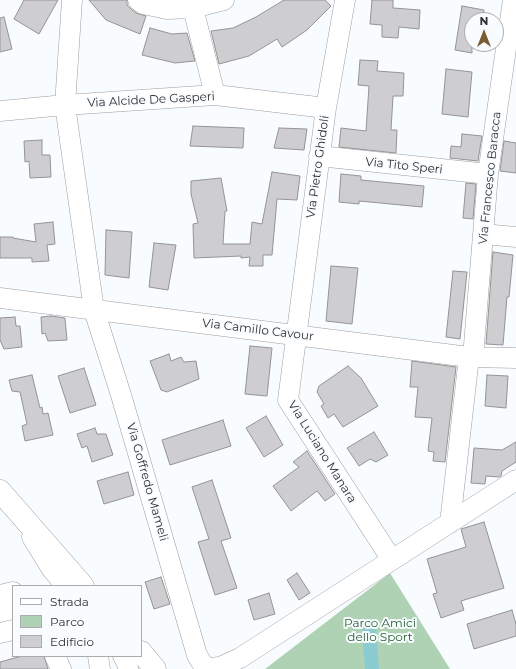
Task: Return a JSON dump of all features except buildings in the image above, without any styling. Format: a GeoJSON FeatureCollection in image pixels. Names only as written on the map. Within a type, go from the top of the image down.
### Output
{"type":"FeatureCollection","features":[{"type":"Feature","properties":{"kind":"main road"},"geometry":{"type":"LineString","coordinates":[[0,492],[82,585]]}},
{"type":"Feature","properties":{"kind":"street","name":"Via Goffredo Mameli"},"geometry":{"type":"LineString","coordinates":[[72,0],[65,105],[94,310],[121,395],[197,655],[203,665],[210,668],[220,667],[240,658],[392,560]]}},
{"type":"Feature","properties":{"kind":"street"},"geometry":{"type":"LineString","coordinates":[[138,0],[143,4],[167,9],[192,8],[224,0]]}},
{"type":"Feature","properties":{"kind":"street","name":"Via Pietro Ghidoli"},"geometry":{"type":"LineString","coordinates":[[296,334],[326,108],[345,0]]}},
{"type":"Feature","properties":{"kind":"street","name":"Via Francesco Baracca"},"geometry":{"type":"LineString","coordinates":[[450,523],[471,357],[488,174],[513,0]]}},
{"type":"Feature","properties":{"kind":"street"},"geometry":{"type":"LineString","coordinates":[[192,8],[215,95]]}},
{"type":"Feature","properties":{"kind":"street","name":"Via Alcide De Gasperi"},"geometry":{"type":"LineString","coordinates":[[0,111],[215,95],[326,108]]}},
{"type":"Feature","properties":{"kind":"street","name":"Via Tito Speri"},"geometry":{"type":"LineString","coordinates":[[319,156],[488,174]]}},
{"type":"Feature","properties":{"kind":"street"},"geometry":{"type":"LineString","coordinates":[[483,234],[516,238]]}},
{"type":"Feature","properties":{"kind":"street","name":"Via Camillo Cavour"},"geometry":{"type":"LineString","coordinates":[[0,298],[471,357],[516,358]]}},
{"type":"Feature","properties":{"kind":"street","name":"Via Luciano Manara"},"geometry":{"type":"LineString","coordinates":[[296,334],[288,400],[392,560]]}},
{"type":"Feature","properties":{"kind":"street"},"geometry":{"type":"LineString","coordinates":[[392,560],[516,480]]}},
{"type":"Feature","properties":{"kind":"street"},"geometry":{"type":"LineString","coordinates":[[16,510],[51,568],[64,584]]}},
{"type":"Feature","properties":{"kind":"street"},"geometry":{"type":"LineString","coordinates":[[0,595],[12,592]]}},
{"type":"Feature","properties":{"kind":"street"},"geometry":{"type":"LineString","coordinates":[[0,612],[12,609]]}},
{"type":"Feature","properties":{"kind":"street"},"geometry":{"type":"LineString","coordinates":[[0,633],[12,630]]}},
{"type":"Feature","properties":{"kind":"street"},"geometry":{"type":"LineString","coordinates":[[55,657],[61,669]]}},
{"type":"Feature","properties":{"kind":"street"},"geometry":{"type":"LineString","coordinates":[[98,657],[100,669]]}},
{"type":"Feature","properties":{"kind":"street"},"geometry":{"type":"LineString","coordinates":[[124,657],[128,669]]}},
{"type":"Feature","properties":{"kind":"green space","name":"Parco Amici dello Sport"},"geometry":{"type":"Polygon","coordinates":[[[390,573],[450,669],[265,669],[390,573]]]}},
{"type":"Feature","properties":{"kind":"waterway"},"geometry":{"type":"LineString","coordinates":[[369,628],[372,669]]}}]}
